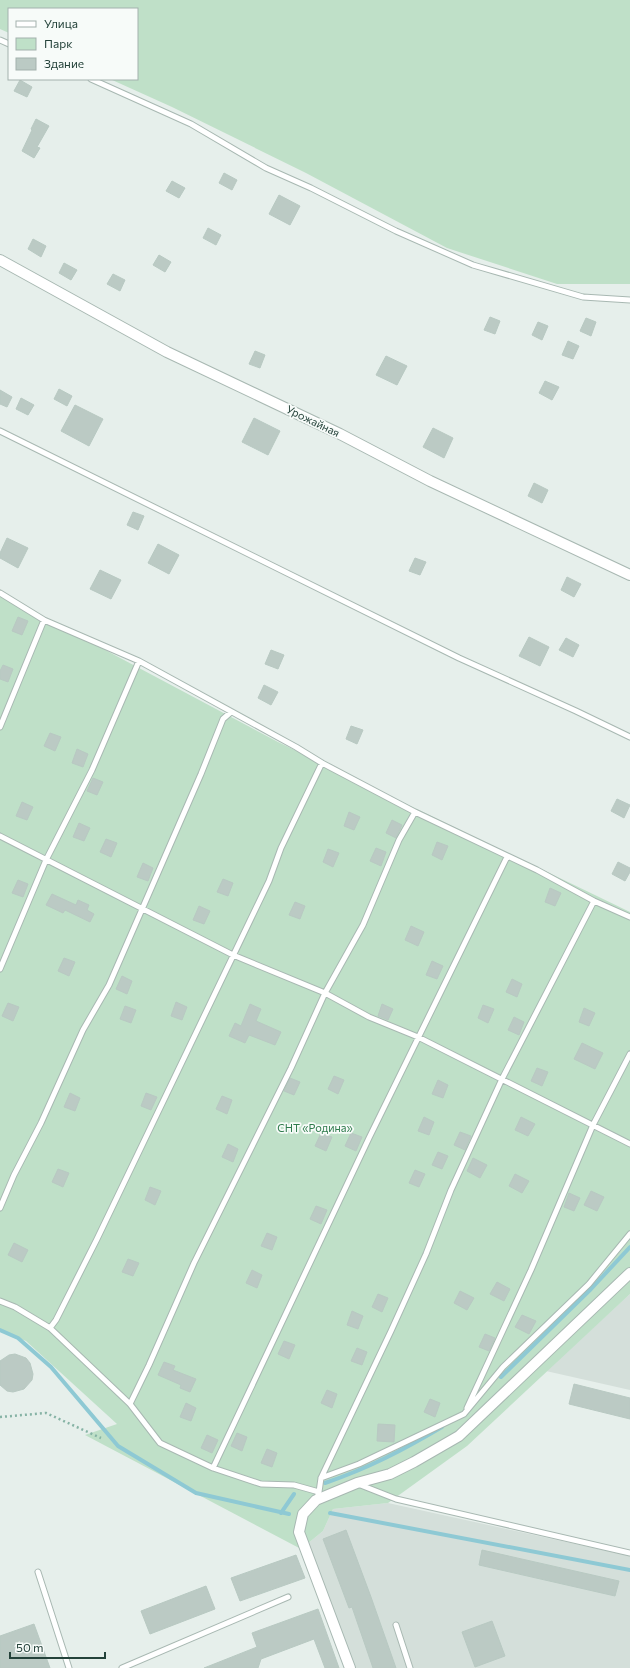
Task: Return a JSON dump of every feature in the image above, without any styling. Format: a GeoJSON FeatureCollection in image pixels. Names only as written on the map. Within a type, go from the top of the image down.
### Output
{"type":"FeatureCollection","features":[{"type":"Feature","properties":{"kind":"street","name":"Урожайная"},"geometry":{"type":"LineString","coordinates":[[0,260],[167,352],[340,434],[430,481],[630,575]]}},
{"type":"Feature","properties":{"kind":"street"},"geometry":{"type":"LineString","coordinates":[[350,1668],[299,1532],[303,1514],[317,1496],[396,1471],[459,1436],[630,1273]]}},
{"type":"Feature","properties":{"kind":"lane"},"geometry":{"type":"LineString","coordinates":[[93,80],[191,124],[266,168],[317,191],[396,231],[473,265],[583,297],[630,300]]}},
{"type":"Feature","properties":{"kind":"lane"},"geometry":{"type":"LineString","coordinates":[[0,431],[459,658],[630,737]]}},
{"type":"Feature","properties":{"kind":"lane"},"geometry":{"type":"LineString","coordinates":[[0,593],[44,620],[139,661],[296,746],[322,763],[415,812],[506,857],[537,870],[594,901],[630,917]]}},
{"type":"Feature","properties":{"kind":"lane"},"geometry":{"type":"LineString","coordinates":[[0,727],[44,620]]}},
{"type":"Feature","properties":{"kind":"lane"},"geometry":{"type":"LineString","coordinates":[[0,969],[46,860],[92,770],[139,661]]}},
{"type":"Feature","properties":{"kind":"lane"},"geometry":{"type":"LineString","coordinates":[[0,1208],[14,1175],[41,1123],[83,1030],[109,985],[201,774],[223,719],[231,712]]}},
{"type":"Feature","properties":{"kind":"lane"},"geometry":{"type":"LineString","coordinates":[[50,1328],[56,1320],[93,1246],[269,881],[281,848],[322,763]]}},
{"type":"Feature","properties":{"kind":"lane"},"geometry":{"type":"LineString","coordinates":[[130,1404],[194,1263],[288,1075],[325,993],[363,925],[399,840],[415,812]]}},
{"type":"Feature","properties":{"kind":"lane"},"geometry":{"type":"LineString","coordinates":[[0,836],[142,910],[233,955],[325,993],[369,1018],[418,1037],[630,1144]]}},
{"type":"Feature","properties":{"kind":"lane"},"geometry":{"type":"LineString","coordinates":[[213,1468],[418,1037],[506,857]]}},
{"type":"Feature","properties":{"kind":"lane"},"geometry":{"type":"LineString","coordinates":[[0,1301],[15,1307],[50,1328],[130,1404],[160,1443],[213,1468],[261,1484],[294,1485],[317,1496],[321,1478],[426,1254],[451,1190],[502,1079],[594,901]]}},
{"type":"Feature","properties":{"kind":"lane"},"geometry":{"type":"LineString","coordinates":[[464,1414],[531,1270],[593,1125],[630,1054]]}},
{"type":"Feature","properties":{"kind":"lane"},"geometry":{"type":"LineString","coordinates":[[321,1478],[359,1464],[464,1414],[503,1367],[589,1284],[630,1234]]}},
{"type":"Feature","properties":{"kind":"lane"},"geometry":{"type":"LineString","coordinates":[[357,1484],[396,1499],[630,1553]]}},
{"type":"Feature","properties":{"kind":"lane"},"geometry":{"type":"LineString","coordinates":[[38,1572],[68,1668]]}},
{"type":"Feature","properties":{"kind":"lane"},"geometry":{"type":"LineString","coordinates":[[122,1668],[288,1597]]}},
{"type":"Feature","properties":{"kind":"lane"},"geometry":{"type":"LineString","coordinates":[[396,1624],[410,1668]]}},
{"type":"Feature","properties":{"kind":"path"},"geometry":{"type":"LineString","coordinates":[[0,1417],[46,1413],[102,1438]]}},
{"type":"Feature","properties":{"kind":"shaded area"},"geometry":{"type":"Polygon","coordinates":[[[630,1294],[630,1390],[546,1371],[630,1294]]]}},
{"type":"Feature","properties":{"kind":"shaded area"},"geometry":{"type":"Polygon","coordinates":[[[388,1503],[630,1556],[630,1668],[347,1668],[301,1549],[323,1531],[333,1509],[388,1503]]]}},
{"type":"Feature","properties":{"kind":"green space"},"geometry":{"type":"Polygon","coordinates":[[[0,0],[630,0],[630,284],[557,284],[447,248],[306,173],[172,107],[112,80],[138,80],[138,8],[8,8],[8,33],[0,29],[0,0]]]}},
{"type":"Feature","properties":{"kind":"green space","name":"СНТ «Родина»"},"geometry":{"type":"Polygon","coordinates":[[[0,594],[278,742],[630,912],[630,1294],[467,1446],[388,1503],[333,1509],[323,1531],[301,1549],[85,1435],[117,1424],[26,1341],[0,1331],[0,594]]]}},
{"type":"Feature","properties":{"kind":"building"},"geometry":{"type":"Polygon","coordinates":[[[20,80],[32,87],[27,97],[14,91],[20,80]]]}},
{"type":"Feature","properties":{"kind":"building"},"geometry":{"type":"Polygon","coordinates":[[[36,119],[49,126],[37,147],[40,148],[34,158],[22,151],[36,119]]]}},
{"type":"Feature","properties":{"kind":"building"},"geometry":{"type":"Polygon","coordinates":[[[224,173],[237,180],[232,190],[219,183],[224,173]]]}},
{"type":"Feature","properties":{"kind":"building"},"geometry":{"type":"Polygon","coordinates":[[[172,181],[185,188],[179,198],[166,191],[172,181]]]}},
{"type":"Feature","properties":{"kind":"building"},"geometry":{"type":"Polygon","coordinates":[[[279,195],[300,206],[290,225],[269,214],[279,195]]]}},
{"type":"Feature","properties":{"kind":"building"},"geometry":{"type":"Polygon","coordinates":[[[208,228],[221,235],[216,245],[203,238],[208,228]]]}},
{"type":"Feature","properties":{"kind":"building"},"geometry":{"type":"Polygon","coordinates":[[[33,239],[46,246],[41,257],[28,249],[33,239]]]}},
{"type":"Feature","properties":{"kind":"building"},"geometry":{"type":"Polygon","coordinates":[[[159,255],[171,262],[165,272],[153,265],[159,255]]]}},
{"type":"Feature","properties":{"kind":"building"},"geometry":{"type":"Polygon","coordinates":[[[64,263],[77,270],[71,280],[59,273],[64,263]]]}},
{"type":"Feature","properties":{"kind":"building"},"geometry":{"type":"Polygon","coordinates":[[[113,274],[125,280],[120,291],[107,284],[113,274]]]}},
{"type":"Feature","properties":{"kind":"building"},"geometry":{"type":"Polygon","coordinates":[[[490,317],[500,321],[495,334],[484,330],[490,317]]]}},
{"type":"Feature","properties":{"kind":"building"},"geometry":{"type":"Polygon","coordinates":[[[586,318],[596,322],[591,336],[580,331],[586,318]]]}},
{"type":"Feature","properties":{"kind":"building"},"geometry":{"type":"Polygon","coordinates":[[[538,322],[548,326],[542,340],[532,335],[538,322]]]}},
{"type":"Feature","properties":{"kind":"building"},"geometry":{"type":"Polygon","coordinates":[[[568,341],[579,346],[573,359],[562,355],[568,341]]]}},
{"type":"Feature","properties":{"kind":"building"},"geometry":{"type":"Polygon","coordinates":[[[255,351],[265,355],[260,368],[249,364],[255,351]]]}},
{"type":"Feature","properties":{"kind":"building"},"geometry":{"type":"Polygon","coordinates":[[[386,356],[407,366],[397,385],[376,375],[386,356]]]}},
{"type":"Feature","properties":{"kind":"building"},"geometry":{"type":"Polygon","coordinates":[[[545,381],[559,387],[552,400],[539,393],[545,381]]]}},
{"type":"Feature","properties":{"kind":"building"},"geometry":{"type":"Polygon","coordinates":[[[59,389],[72,396],[67,406],[54,399],[59,389]]]}},
{"type":"Feature","properties":{"kind":"building"},"geometry":{"type":"Polygon","coordinates":[[[0,390],[12,397],[7,407],[0,404],[0,390]]]}},
{"type":"Feature","properties":{"kind":"building"},"geometry":{"type":"Polygon","coordinates":[[[21,398],[34,405],[28,415],[16,409],[21,398]]]}},
{"type":"Feature","properties":{"kind":"building"},"geometry":{"type":"Polygon","coordinates":[[[75,405],[103,419],[89,446],[61,431],[75,405]]]}},
{"type":"Feature","properties":{"kind":"building"},"geometry":{"type":"Polygon","coordinates":[[[254,418],[280,431],[268,455],[242,442],[254,418]]]}},
{"type":"Feature","properties":{"kind":"building"},"geometry":{"type":"Polygon","coordinates":[[[433,428],[453,438],[444,458],[423,447],[433,428]]]}},
{"type":"Feature","properties":{"kind":"building"},"geometry":{"type":"Polygon","coordinates":[[[534,483],[548,490],[542,503],[528,496],[534,483]]]}},
{"type":"Feature","properties":{"kind":"building"},"geometry":{"type":"Polygon","coordinates":[[[133,512],[144,516],[138,530],[127,525],[133,512]]]}},
{"type":"Feature","properties":{"kind":"building"},"geometry":{"type":"Polygon","coordinates":[[[7,538],[28,548],[18,568],[0,558],[0,553],[7,538]]]}},
{"type":"Feature","properties":{"kind":"building"},"geometry":{"type":"Polygon","coordinates":[[[158,544],[179,555],[169,574],[148,563],[158,544]]]}},
{"type":"Feature","properties":{"kind":"building"},"geometry":{"type":"Polygon","coordinates":[[[415,558],[426,562],[420,575],[409,571],[415,558]]]}},
{"type":"Feature","properties":{"kind":"building"},"geometry":{"type":"Polygon","coordinates":[[[100,570],[121,580],[111,599],[90,589],[100,570]]]}},
{"type":"Feature","properties":{"kind":"building"},"geometry":{"type":"Polygon","coordinates":[[[567,577],[581,584],[574,597],[561,590],[567,577]]]}},
{"type":"Feature","properties":{"kind":"building"},"geometry":{"type":"Polygon","coordinates":[[[18,617],[28,621],[22,635],[12,631],[18,617]]]}},
{"type":"Feature","properties":{"kind":"building"},"geometry":{"type":"Polygon","coordinates":[[[529,637],[549,647],[540,666],[519,656],[529,637]]]}},
{"type":"Feature","properties":{"kind":"building"},"geometry":{"type":"Polygon","coordinates":[[[566,638],[579,645],[573,657],[559,650],[566,638]]]}},
{"type":"Feature","properties":{"kind":"building"},"geometry":{"type":"Polygon","coordinates":[[[271,650],[284,655],[278,669],[265,664],[271,650]]]}},
{"type":"Feature","properties":{"kind":"building"},"geometry":{"type":"Polygon","coordinates":[[[3,665],[13,669],[8,682],[0,679],[0,671],[3,665]]]}},
{"type":"Feature","properties":{"kind":"building"},"geometry":{"type":"Polygon","coordinates":[[[264,685],[278,692],[271,705],[258,698],[264,685]]]}},
{"type":"Feature","properties":{"kind":"building"},"geometry":{"type":"Polygon","coordinates":[[[351,726],[363,730],[357,744],[346,739],[351,726]]]}},
{"type":"Feature","properties":{"kind":"building"},"geometry":{"type":"Polygon","coordinates":[[[50,733],[61,737],[55,751],[44,746],[50,733]]]}},
{"type":"Feature","properties":{"kind":"building"},"geometry":{"type":"Polygon","coordinates":[[[77,749],[88,754],[83,767],[72,763],[77,749]]]}},
{"type":"Feature","properties":{"kind":"building"},"geometry":{"type":"Polygon","coordinates":[[[93,778],[103,782],[97,795],[87,791],[93,778]]]}},
{"type":"Feature","properties":{"kind":"building"},"geometry":{"type":"Polygon","coordinates":[[[617,799],[630,805],[624,818],[611,811],[617,799]]]}},
{"type":"Feature","properties":{"kind":"building"},"geometry":{"type":"Polygon","coordinates":[[[22,802],[33,807],[27,820],[16,816],[22,802]]]}},
{"type":"Feature","properties":{"kind":"building"},"geometry":{"type":"Polygon","coordinates":[[[349,812],[360,817],[354,830],[344,826],[349,812]]]}},
{"type":"Feature","properties":{"kind":"building"},"geometry":{"type":"Polygon","coordinates":[[[392,820],[402,825],[396,838],[386,833],[392,820]]]}},
{"type":"Feature","properties":{"kind":"building"},"geometry":{"type":"Polygon","coordinates":[[[79,823],[90,828],[84,841],[73,837],[79,823]]]}},
{"type":"Feature","properties":{"kind":"building"},"geometry":{"type":"Polygon","coordinates":[[[106,839],[117,843],[111,857],[100,852],[106,839]]]}},
{"type":"Feature","properties":{"kind":"building"},"geometry":{"type":"Polygon","coordinates":[[[437,842],[448,846],[442,860],[432,855],[437,842]]]}},
{"type":"Feature","properties":{"kind":"building"},"geometry":{"type":"Polygon","coordinates":[[[376,848],[386,852],[381,866],[370,861],[376,848]]]}},
{"type":"Feature","properties":{"kind":"building"},"geometry":{"type":"Polygon","coordinates":[[[328,849],[339,853],[333,867],[323,862],[328,849]]]}},
{"type":"Feature","properties":{"kind":"building"},"geometry":{"type":"Polygon","coordinates":[[[618,862],[630,868],[630,872],[625,881],[612,874],[618,862]]]}},
{"type":"Feature","properties":{"kind":"building"},"geometry":{"type":"Polygon","coordinates":[[[143,863],[153,868],[148,881],[137,877],[143,863]]]}},
{"type":"Feature","properties":{"kind":"building"},"geometry":{"type":"Polygon","coordinates":[[[223,879],[233,883],[228,896],[217,892],[223,879]]]}},
{"type":"Feature","properties":{"kind":"building"},"geometry":{"type":"Polygon","coordinates":[[[18,880],[28,884],[23,897],[12,893],[18,880]]]}},
{"type":"Feature","properties":{"kind":"building"},"geometry":{"type":"Polygon","coordinates":[[[550,888],[561,893],[555,906],[545,902],[550,888]]]}},
{"type":"Feature","properties":{"kind":"building"},"geometry":{"type":"Polygon","coordinates":[[[52,894],[76,905],[78,900],[89,905],[87,910],[94,914],[90,922],[65,910],[63,913],[46,905],[52,894]]]}},
{"type":"Feature","properties":{"kind":"building"},"geometry":{"type":"Polygon","coordinates":[[[295,902],[305,906],[300,919],[289,915],[295,902]]]}},
{"type":"Feature","properties":{"kind":"building"},"geometry":{"type":"Polygon","coordinates":[[[199,906],[210,911],[204,924],[193,920],[199,906]]]}},
{"type":"Feature","properties":{"kind":"building"},"geometry":{"type":"Polygon","coordinates":[[[411,926],[424,932],[418,946],[405,940],[411,926]]]}},
{"type":"Feature","properties":{"kind":"building"},"geometry":{"type":"Polygon","coordinates":[[[64,958],[75,962],[69,976],[58,971],[64,958]]]}},
{"type":"Feature","properties":{"kind":"building"},"geometry":{"type":"Polygon","coordinates":[[[432,961],[443,966],[437,979],[426,975],[432,961]]]}},
{"type":"Feature","properties":{"kind":"building"},"geometry":{"type":"Polygon","coordinates":[[[122,976],[132,981],[127,994],[116,989],[122,976]]]}},
{"type":"Feature","properties":{"kind":"building"},"geometry":{"type":"Polygon","coordinates":[[[512,979],[522,984],[517,997],[506,992],[512,979]]]}},
{"type":"Feature","properties":{"kind":"building"},"geometry":{"type":"Polygon","coordinates":[[[176,1002],[187,1007],[182,1020],[171,1016],[176,1002]]]}},
{"type":"Feature","properties":{"kind":"building"},"geometry":{"type":"Polygon","coordinates":[[[8,1003],[19,1007],[13,1021],[2,1016],[8,1003]]]}},
{"type":"Feature","properties":{"kind":"building"},"geometry":{"type":"Polygon","coordinates":[[[250,1004],[261,1009],[256,1021],[281,1032],[275,1045],[249,1035],[245,1043],[229,1036],[235,1023],[241,1026],[250,1004]]]}},
{"type":"Feature","properties":{"kind":"building"},"geometry":{"type":"Polygon","coordinates":[[[382,1004],[393,1009],[388,1020],[378,1016],[382,1004]]]}},
{"type":"Feature","properties":{"kind":"building"},"geometry":{"type":"Polygon","coordinates":[[[483,1005],[494,1009],[488,1023],[478,1018],[483,1005]]]}},
{"type":"Feature","properties":{"kind":"building"},"geometry":{"type":"Polygon","coordinates":[[[125,1006],[136,1010],[131,1023],[120,1019],[125,1006]]]}},
{"type":"Feature","properties":{"kind":"building"},"geometry":{"type":"Polygon","coordinates":[[[584,1008],[595,1013],[589,1026],[579,1022],[584,1008]]]}},
{"type":"Feature","properties":{"kind":"building"},"geometry":{"type":"Polygon","coordinates":[[[514,1017],[524,1022],[519,1035],[508,1030],[514,1017]]]}},
{"type":"Feature","properties":{"kind":"building"},"geometry":{"type":"Polygon","coordinates":[[[582,1043],[603,1053],[595,1069],[574,1059],[582,1043]]]}},
{"type":"Feature","properties":{"kind":"building"},"geometry":{"type":"Polygon","coordinates":[[[537,1068],[548,1072],[542,1086],[531,1081],[537,1068]]]}},
{"type":"Feature","properties":{"kind":"building"},"geometry":{"type":"Polygon","coordinates":[[[334,1076],[344,1080],[338,1094],[328,1089],[334,1076]]]}},
{"type":"Feature","properties":{"kind":"building"},"geometry":{"type":"Polygon","coordinates":[[[290,1078],[300,1082],[294,1095],[284,1091],[290,1078]]]}},
{"type":"Feature","properties":{"kind":"building"},"geometry":{"type":"Polygon","coordinates":[[[438,1080],[448,1085],[443,1098],[432,1094],[438,1080]]]}},
{"type":"Feature","properties":{"kind":"building"},"geometry":{"type":"Polygon","coordinates":[[[70,1093],[80,1098],[75,1111],[64,1107],[70,1093]]]}},
{"type":"Feature","properties":{"kind":"building"},"geometry":{"type":"Polygon","coordinates":[[[146,1093],[157,1097],[151,1110],[141,1106],[146,1093]]]}},
{"type":"Feature","properties":{"kind":"building"},"geometry":{"type":"Polygon","coordinates":[[[222,1096],[232,1100],[227,1114],[216,1109],[222,1096]]]}},
{"type":"Feature","properties":{"kind":"building"},"geometry":{"type":"Polygon","coordinates":[[[424,1117],[434,1122],[429,1135],[418,1131],[424,1117]]]}},
{"type":"Feature","properties":{"kind":"building"},"geometry":{"type":"Polygon","coordinates":[[[521,1117],[535,1124],[528,1136],[515,1130],[521,1117]]]}},
{"type":"Feature","properties":{"kind":"building"},"geometry":{"type":"Polygon","coordinates":[[[460,1132],[471,1136],[465,1150],[454,1145],[460,1132]]]}},
{"type":"Feature","properties":{"kind":"building"},"geometry":{"type":"Polygon","coordinates":[[[321,1133],[332,1137],[326,1151],[315,1146],[321,1133]]]}},
{"type":"Feature","properties":{"kind":"building"},"geometry":{"type":"Polygon","coordinates":[[[351,1133],[362,1137],[356,1151],[345,1146],[351,1133]]]}},
{"type":"Feature","properties":{"kind":"building"},"geometry":{"type":"Polygon","coordinates":[[[228,1144],[238,1149],[233,1162],[222,1157],[228,1144]]]}},
{"type":"Feature","properties":{"kind":"building"},"geometry":{"type":"Polygon","coordinates":[[[438,1152],[448,1156],[442,1169],[432,1165],[438,1152]]]}},
{"type":"Feature","properties":{"kind":"building"},"geometry":{"type":"Polygon","coordinates":[[[473,1158],[487,1165],[480,1178],[467,1171],[473,1158]]]}},
{"type":"Feature","properties":{"kind":"building"},"geometry":{"type":"Polygon","coordinates":[[[58,1169],[69,1173],[63,1187],[52,1182],[58,1169]]]}},
{"type":"Feature","properties":{"kind":"building"},"geometry":{"type":"Polygon","coordinates":[[[415,1170],[425,1174],[419,1187],[409,1183],[415,1170]]]}},
{"type":"Feature","properties":{"kind":"building"},"geometry":{"type":"Polygon","coordinates":[[[515,1174],[529,1181],[522,1193],[509,1186],[515,1174]]]}},
{"type":"Feature","properties":{"kind":"building"},"geometry":{"type":"Polygon","coordinates":[[[150,1187],[161,1191],[155,1205],[145,1200],[150,1187]]]}},
{"type":"Feature","properties":{"kind":"building"},"geometry":{"type":"Polygon","coordinates":[[[591,1191],[604,1197],[597,1211],[584,1205],[591,1191]]]}},
{"type":"Feature","properties":{"kind":"building"},"geometry":{"type":"Polygon","coordinates":[[[569,1193],[580,1198],[574,1211],[564,1207],[569,1193]]]}},
{"type":"Feature","properties":{"kind":"building"},"geometry":{"type":"Polygon","coordinates":[[[316,1206],[327,1210],[321,1224],[310,1219],[316,1206]]]}},
{"type":"Feature","properties":{"kind":"building"},"geometry":{"type":"Polygon","coordinates":[[[267,1233],[277,1237],[272,1250],[261,1246],[267,1233]]]}},
{"type":"Feature","properties":{"kind":"building"},"geometry":{"type":"Polygon","coordinates":[[[14,1243],[28,1250],[22,1262],[8,1255],[14,1243]]]}},
{"type":"Feature","properties":{"kind":"building"},"geometry":{"type":"Polygon","coordinates":[[[128,1259],[139,1263],[133,1276],[122,1272],[128,1259]]]}},
{"type":"Feature","properties":{"kind":"building"},"geometry":{"type":"Polygon","coordinates":[[[252,1270],[262,1275],[257,1288],[246,1283],[252,1270]]]}},
{"type":"Feature","properties":{"kind":"building"},"geometry":{"type":"Polygon","coordinates":[[[497,1282],[510,1289],[504,1301],[490,1294],[497,1282]]]}},
{"type":"Feature","properties":{"kind":"building"},"geometry":{"type":"Polygon","coordinates":[[[460,1291],[474,1298],[467,1310],[454,1303],[460,1291]]]}},
{"type":"Feature","properties":{"kind":"building"},"geometry":{"type":"Polygon","coordinates":[[[378,1294],[388,1298],[382,1312],[372,1307],[378,1294]]]}},
{"type":"Feature","properties":{"kind":"building"},"geometry":{"type":"Polygon","coordinates":[[[352,1311],[363,1316],[358,1329],[347,1325],[352,1311]]]}},
{"type":"Feature","properties":{"kind":"building"},"geometry":{"type":"Polygon","coordinates":[[[522,1315],[536,1321],[529,1334],[515,1327],[522,1315]]]}},
{"type":"Feature","properties":{"kind":"building"},"geometry":{"type":"Polygon","coordinates":[[[485,1334],[495,1338],[489,1351],[479,1347],[485,1334]]]}},
{"type":"Feature","properties":{"kind":"building"},"geometry":{"type":"Polygon","coordinates":[[[284,1341],[295,1345],[289,1359],[278,1354],[284,1341]]]}},
{"type":"Feature","properties":{"kind":"building"},"geometry":{"type":"Polygon","coordinates":[[[357,1348],[367,1352],[362,1365],[351,1361],[357,1348]]]}},
{"type":"Feature","properties":{"kind":"building"},"geometry":{"type":"Polygon","coordinates":[[[15,1354],[26,1358],[30,1363],[33,1374],[32,1380],[24,1389],[13,1392],[7,1391],[0,1385],[0,1361],[9,1355],[15,1354]]]}},
{"type":"Feature","properties":{"kind":"building"},"geometry":{"type":"Polygon","coordinates":[[[164,1362],[175,1366],[173,1370],[196,1379],[190,1392],[180,1388],[181,1385],[158,1375],[164,1362]]]}},
{"type":"Feature","properties":{"kind":"building"},"geometry":{"type":"Polygon","coordinates":[[[574,1384],[630,1398],[630,1419],[569,1404],[574,1384]]]}},
{"type":"Feature","properties":{"kind":"building"},"geometry":{"type":"Polygon","coordinates":[[[327,1390],[337,1394],[332,1408],[321,1403],[327,1390]]]}},
{"type":"Feature","properties":{"kind":"building"},"geometry":{"type":"Polygon","coordinates":[[[430,1399],[440,1403],[435,1417],[424,1412],[430,1399]]]}},
{"type":"Feature","properties":{"kind":"building"},"geometry":{"type":"Polygon","coordinates":[[[186,1403],[196,1408],[191,1421],[180,1417],[186,1403]]]}},
{"type":"Feature","properties":{"kind":"building"},"geometry":{"type":"Polygon","coordinates":[[[378,1424],[395,1425],[394,1442],[377,1441],[378,1424]]]}},
{"type":"Feature","properties":{"kind":"building"},"geometry":{"type":"Polygon","coordinates":[[[237,1433],[247,1437],[242,1451],[231,1446],[237,1433]]]}},
{"type":"Feature","properties":{"kind":"building"},"geometry":{"type":"Polygon","coordinates":[[[207,1435],[218,1440],[212,1453],[201,1448],[207,1435]]]}},
{"type":"Feature","properties":{"kind":"building"},"geometry":{"type":"Polygon","coordinates":[[[267,1449],[277,1453],[272,1467],[261,1463],[267,1449]]]}},
{"type":"Feature","properties":{"kind":"building"},"geometry":{"type":"Polygon","coordinates":[[[346,1530],[396,1668],[373,1668],[352,1607],[349,1608],[323,1539],[346,1530]]]}},
{"type":"Feature","properties":{"kind":"building"},"geometry":{"type":"Polygon","coordinates":[[[482,1550],[619,1581],[615,1596],[479,1565],[482,1550]]]}},
{"type":"Feature","properties":{"kind":"building"},"geometry":{"type":"Polygon","coordinates":[[[296,1555],[305,1578],[240,1601],[231,1578],[296,1555]]]}},
{"type":"Feature","properties":{"kind":"building"},"geometry":{"type":"Polygon","coordinates":[[[206,1586],[215,1609],[150,1634],[141,1611],[206,1586]]]}},
{"type":"Feature","properties":{"kind":"building"},"geometry":{"type":"Polygon","coordinates":[[[318,1609],[339,1668],[325,1668],[314,1639],[261,1659],[258,1668],[204,1668],[257,1647],[252,1633],[318,1609]]]}},
{"type":"Feature","properties":{"kind":"building"},"geometry":{"type":"Polygon","coordinates":[[[492,1621],[505,1656],[475,1667],[462,1632],[492,1621]]]}},
{"type":"Feature","properties":{"kind":"building"},"geometry":{"type":"Polygon","coordinates":[[[34,1624],[50,1668],[0,1668],[0,1636],[34,1624]]]}},
{"type":"Feature","properties":{"kind":"waterway"},"geometry":{"type":"LineString","coordinates":[[501,1377],[591,1289],[630,1247]]}},
{"type":"Feature","properties":{"kind":"waterway"},"geometry":{"type":"LineString","coordinates":[[0,1330],[18,1338],[51,1367],[118,1446],[196,1493],[289,1514]]}},
{"type":"Feature","properties":{"kind":"waterway"},"geometry":{"type":"LineString","coordinates":[[325,1483],[385,1458],[442,1427]]}},
{"type":"Feature","properties":{"kind":"waterway"},"geometry":{"type":"LineString","coordinates":[[281,1513],[294,1494]]}},
{"type":"Feature","properties":{"kind":"waterway"},"geometry":{"type":"LineString","coordinates":[[330,1513],[630,1570]]}}]}
